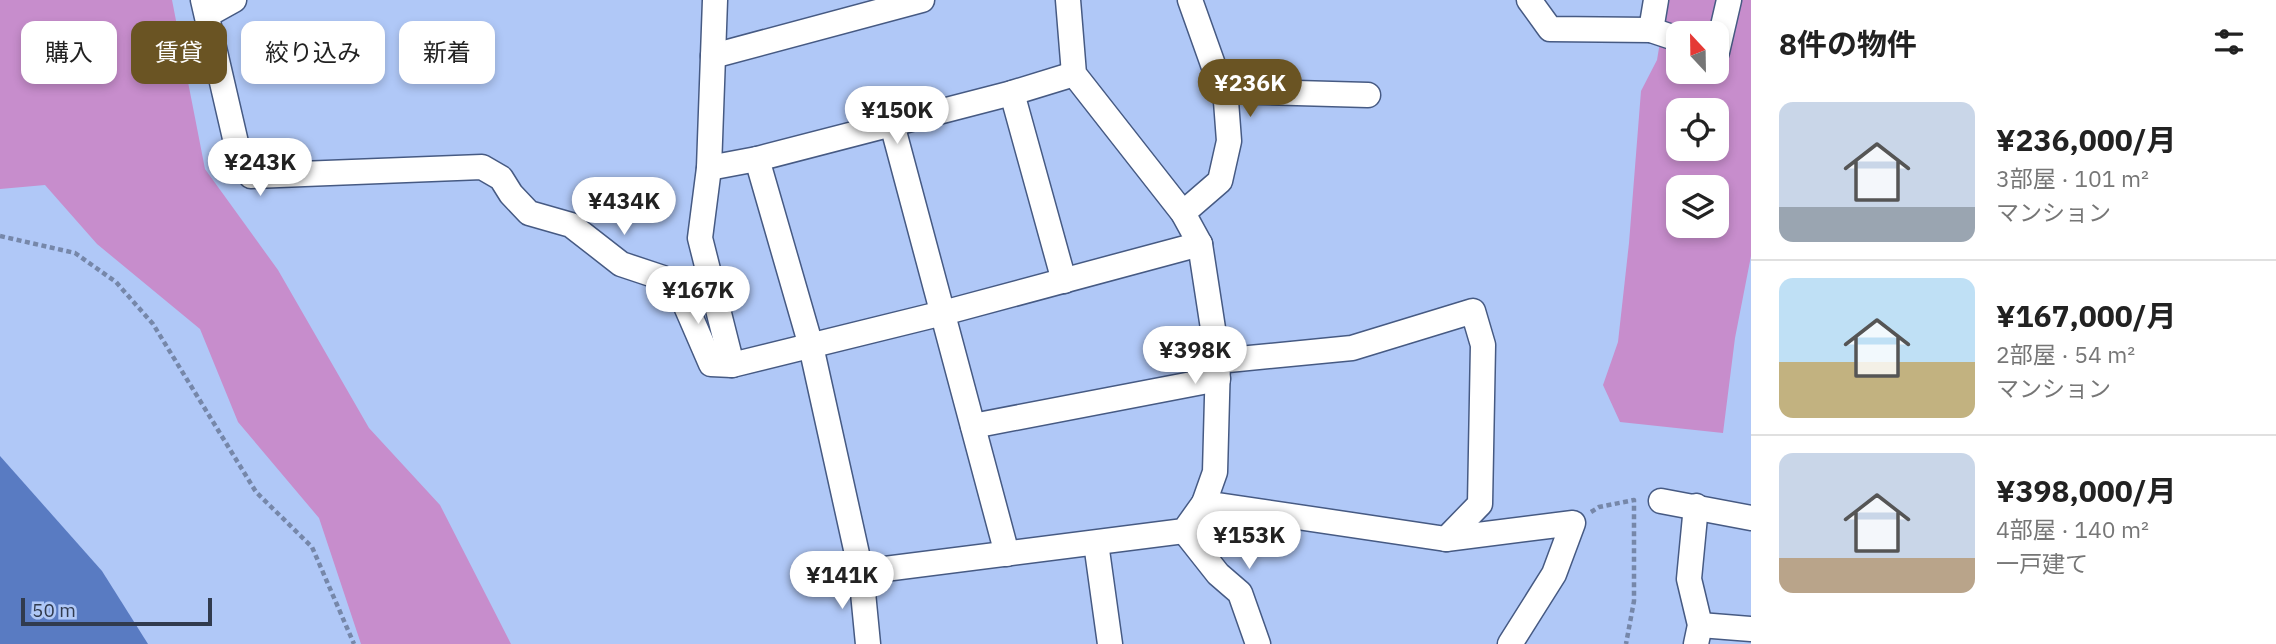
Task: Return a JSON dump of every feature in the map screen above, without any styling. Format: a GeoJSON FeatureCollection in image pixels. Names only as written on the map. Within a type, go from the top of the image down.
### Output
{"type":"FeatureCollection","features":[{"type":"Feature","properties":{"kind":"street"},"geometry":{"type":"LineString","coordinates":[[234,0],[205,8],[237,147],[251,176],[482,167],[500,178],[529,212],[571,225],[621,264],[663,278],[685,304],[711,364],[732,365],[811,346],[1200,244]]}},
{"type":"Feature","properties":{"kind":"street"},"geometry":{"type":"LineString","coordinates":[[715,0],[709,168],[700,238],[732,365]]}},
{"type":"Feature","properties":{"kind":"street"},"geometry":{"type":"LineString","coordinates":[[713,56],[922,0]]}},
{"type":"Feature","properties":{"kind":"street"},"geometry":{"type":"LineString","coordinates":[[861,572],[1184,531],[1204,503],[1215,472],[1218,370],[1200,244],[1182,213],[1074,74],[1068,0]]}},
{"type":"Feature","properties":{"kind":"street"},"geometry":{"type":"LineString","coordinates":[[1182,213],[1220,181],[1229,141],[1226,101],[1191,0]]}},
{"type":"Feature","properties":{"kind":"street"},"geometry":{"type":"LineString","coordinates":[[1529,0],[1550,29],[1651,30],[1666,35]]}},
{"type":"Feature","properties":{"kind":"street"},"geometry":{"type":"LineString","coordinates":[[1651,30],[1656,0]]}},
{"type":"Feature","properties":{"kind":"street"},"geometry":{"type":"LineString","coordinates":[[1724,21],[1729,0]]}},
{"type":"Feature","properties":{"kind":"street"},"geometry":{"type":"LineString","coordinates":[[709,168],[757,159],[1012,93],[1074,74]]}},
{"type":"Feature","properties":{"kind":"street"},"geometry":{"type":"LineString","coordinates":[[1222,91],[1368,95]]}},
{"type":"Feature","properties":{"kind":"street"},"geometry":{"type":"LineString","coordinates":[[1012,93],[1064,281]]}},
{"type":"Feature","properties":{"kind":"street"},"geometry":{"type":"LineString","coordinates":[[892,124],[1007,554]]}},
{"type":"Feature","properties":{"kind":"street"},"geometry":{"type":"LineString","coordinates":[[757,159],[811,346],[861,572],[868,644]]}},
{"type":"Feature","properties":{"kind":"street"},"geometry":{"type":"LineString","coordinates":[[973,426],[1218,370],[1352,348],[1473,311],[1483,345],[1480,503],[1446,539]]}},
{"type":"Feature","properties":{"kind":"street"},"geometry":{"type":"LineString","coordinates":[[1661,501],[1751,518]]}},
{"type":"Feature","properties":{"kind":"street"},"geometry":{"type":"LineString","coordinates":[[1204,503],[1446,539],[1573,523],[1554,574],[1510,644]]}},
{"type":"Feature","properties":{"kind":"street"},"geometry":{"type":"LineString","coordinates":[[1696,506],[1689,579],[1698,635],[1751,629]]}},
{"type":"Feature","properties":{"kind":"street"},"geometry":{"type":"LineString","coordinates":[[1184,531],[1218,574],[1240,593],[1258,644]]}},
{"type":"Feature","properties":{"kind":"street"},"geometry":{"type":"LineString","coordinates":[[1096,543],[1110,644]]}},
{"type":"Feature","properties":{"kind":"path"},"geometry":{"type":"LineString","coordinates":[[0,236],[75,253],[116,282],[153,324],[256,492],[312,547],[354,644]]}},
{"type":"Feature","properties":{"kind":"path"},"geometry":{"type":"LineString","coordinates":[[1573,523],[1599,506],[1634,500],[1634,601],[1626,644]]}},
{"type":"Feature","properties":{"kind":"shaded area"},"geometry":{"type":"Polygon","coordinates":[[[0,0],[172,0],[176,21],[131,21],[131,84],[188,84],[205,169],[278,270],[369,428],[440,505],[511,644],[361,644],[319,518],[238,422],[200,329],[97,244],[45,185],[0,189],[0,0]]]}},
{"type":"Feature","properties":{"kind":"shaded area"},"geometry":{"type":"Polygon","coordinates":[[[1667,0],[1751,0],[1751,256],[1735,338],[1723,433],[1620,422],[1603,385],[1618,342],[1641,91],[1657,60],[1667,0]]]}},
{"type":"Feature","properties":{"kind":"water"},"geometry":{"type":"Polygon","coordinates":[[[0,456],[102,571],[148,644],[0,644],[0,456]]]}}]}
